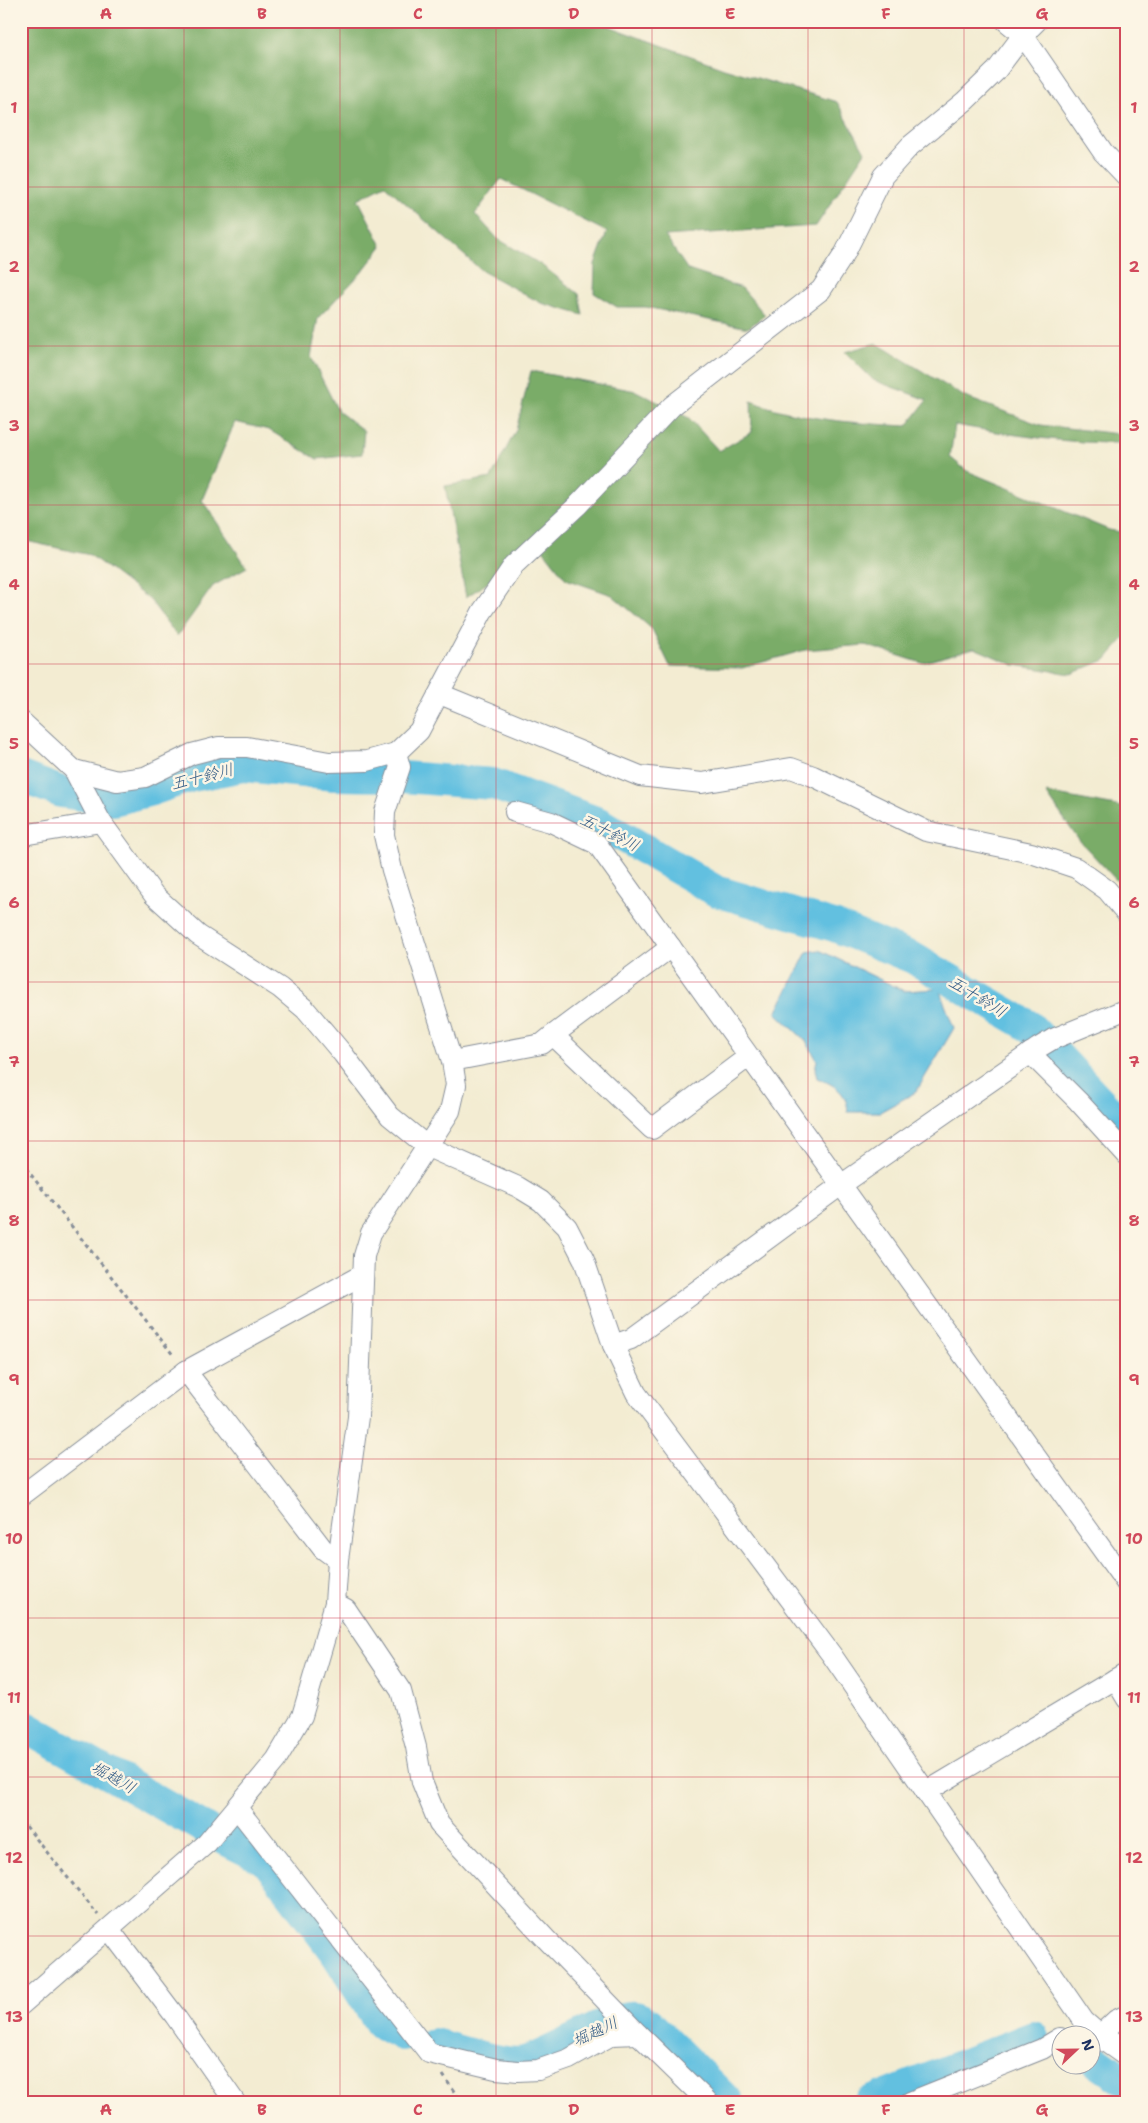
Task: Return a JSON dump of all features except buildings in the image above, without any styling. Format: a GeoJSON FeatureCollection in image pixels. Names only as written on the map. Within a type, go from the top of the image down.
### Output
{"type":"FeatureCollection","features":[{"type":"Feature","properties":{"kind":"street"},"geometry":{"type":"LineString","coordinates":[[1006,21],[1030,28],[1103,152],[1127,177]]}},
{"type":"Feature","properties":{"kind":"street"},"geometry":{"type":"LineString","coordinates":[[21,2006],[213,1836],[276,1760],[302,1716],[335,1603],[338,1560],[358,1417],[364,1256],[371,1233],[450,1111],[456,1085],[452,1061],[392,870],[384,835],[385,812],[398,760],[419,731],[440,694],[482,612],[514,565],[577,506],[672,406],[821,290],[845,252],[883,176],[910,146],[965,101],[996,71],[1030,28]]}},
{"type":"Feature","properties":{"kind":"street"},"geometry":{"type":"LineString","coordinates":[[440,694],[640,776],[702,782],[791,768],[814,776],[926,831],[1031,853],[1076,868],[1107,890],[1127,914]]}},
{"type":"Feature","properties":{"kind":"street"},"geometry":{"type":"LineString","coordinates":[[21,722],[77,777],[98,816],[154,896],[198,935],[280,988],[305,1009],[343,1054],[390,1116],[428,1147],[518,1187],[541,1201],[567,1227],[584,1260],[613,1346],[636,1393],[803,1615],[1091,2026]]}},
{"type":"Feature","properties":{"kind":"street"},"geometry":{"type":"LineString","coordinates":[[77,777],[118,781],[145,777],[171,762],[219,747],[247,747],[329,762],[398,760]]}},
{"type":"Feature","properties":{"kind":"street"},"geometry":{"type":"LineString","coordinates":[[515,812],[551,822],[597,844],[1127,1584]]}},
{"type":"Feature","properties":{"kind":"street"},"geometry":{"type":"LineString","coordinates":[[21,837],[98,816]]}},
{"type":"Feature","properties":{"kind":"street"},"geometry":{"type":"LineString","coordinates":[[452,1061],[542,1044],[671,947]]}},
{"type":"Feature","properties":{"kind":"street"},"geometry":{"type":"LineString","coordinates":[[613,1346],[631,1339],[842,1185],[1040,1047],[1127,1009]]}},
{"type":"Feature","properties":{"kind":"street"},"geometry":{"type":"LineString","coordinates":[[553,1035],[652,1129],[748,1056]]}},
{"type":"Feature","properties":{"kind":"street"},"geometry":{"type":"LineString","coordinates":[[1040,1047],[1078,1101],[1127,1156]]}},
{"type":"Feature","properties":{"kind":"street"},"geometry":{"type":"LineString","coordinates":[[21,1496],[186,1371],[362,1275]]}},
{"type":"Feature","properties":{"kind":"street"},"geometry":{"type":"LineString","coordinates":[[186,1371],[323,1549],[338,1560]]}},
{"type":"Feature","properties":{"kind":"street"},"geometry":{"type":"LineString","coordinates":[[335,1603],[346,1609],[401,1691],[416,1747],[422,1782],[439,1824],[546,1940],[708,2102]]}},
{"type":"Feature","properties":{"kind":"street"},"geometry":{"type":"LineString","coordinates":[[926,1792],[1121,1675],[1127,1699]]}},
{"type":"Feature","properties":{"kind":"street"},"geometry":{"type":"LineString","coordinates":[[237,1808],[429,2053],[496,2069],[538,2070],[569,2059],[612,2035],[627,2022]]}},
{"type":"Feature","properties":{"kind":"street"},"geometry":{"type":"LineString","coordinates":[[109,1930],[175,2016],[235,2102]]}},
{"type":"Feature","properties":{"kind":"street"},"geometry":{"type":"LineString","coordinates":[[1098,2026],[1127,2015]]}},
{"type":"Feature","properties":{"kind":"street"},"geometry":{"type":"LineString","coordinates":[[1100,2034],[1127,2054]]}},
{"type":"Feature","properties":{"kind":"street"},"geometry":{"type":"LineString","coordinates":[[910,2102],[1050,2044]]}},
{"type":"Feature","properties":{"kind":"path"},"geometry":{"type":"LineString","coordinates":[[21,1162],[186,1371]]}},
{"type":"Feature","properties":{"kind":"path"},"geometry":{"type":"LineString","coordinates":[[21,1820],[109,1930]]}},
{"type":"Feature","properties":{"kind":"green space"},"geometry":{"type":"Polygon","coordinates":[[[21,21],[595,21],[724,68],[837,102],[865,152],[816,226],[665,236],[688,270],[742,288],[765,315],[748,328],[646,307],[617,307],[594,293],[595,264],[607,232],[501,179],[475,214],[498,239],[540,264],[579,294],[583,315],[541,303],[482,271],[385,185],[358,199],[382,246],[362,272],[318,318],[311,357],[338,411],[364,431],[362,454],[317,459],[269,430],[235,422],[202,500],[247,567],[213,586],[177,636],[150,600],[90,555],[21,540],[21,21]]]}},
{"type":"Feature","properties":{"kind":"green space"},"geometry":{"type":"Polygon","coordinates":[[[876,343],[965,397],[1041,425],[1119,434],[1127,432],[1127,443],[1105,443],[1040,438],[955,425],[950,457],[967,471],[1109,530],[1127,533],[1127,638],[1124,638],[1107,659],[1071,674],[1014,665],[974,648],[922,663],[865,645],[805,650],[742,668],[670,666],[652,629],[612,595],[566,579],[537,542],[504,572],[466,597],[445,486],[491,478],[516,430],[531,371],[636,391],[689,418],[719,451],[752,432],[751,401],[789,412],[828,420],[907,426],[927,400],[873,380],[845,352],[876,343]]]}},
{"type":"Feature","properties":{"kind":"green space"},"geometry":{"type":"Polygon","coordinates":[[[1046,793],[1127,808],[1127,900],[1119,883],[1078,839],[1046,793]]]}},
{"type":"Feature","properties":{"kind":"water"},"geometry":{"type":"Polygon","coordinates":[[[819,950],[904,991],[939,989],[954,1028],[916,1092],[880,1112],[848,1112],[845,1099],[839,1090],[817,1078],[815,1069],[817,1060],[806,1041],[776,1013],[807,952],[819,950]]]}},
{"type":"Feature","properties":{"kind":"waterway","name":"五十鈴川"},"geometry":{"type":"LineString","coordinates":[[21,777],[61,792],[113,800],[152,790],[192,776],[243,766],[334,775],[389,776],[493,784],[599,823],[716,891],[834,926],[913,958],[1029,1026],[1127,1130]]}},
{"type":"Feature","properties":{"kind":"waterway","name":"堀越川"},"geometry":{"type":"LineString","coordinates":[[21,1724],[206,1829]]}},
{"type":"Feature","properties":{"kind":"waterway","name":"堀越川"},"geometry":{"type":"LineString","coordinates":[[220,1837],[266,1860],[337,1955],[380,2023],[402,2035]]}},
{"type":"Feature","properties":{"kind":"waterway","name":"堀越川"},"geometry":{"type":"LineString","coordinates":[[434,2044],[492,2060],[515,2063],[524,2062],[612,2021],[625,2017],[636,2017],[648,2023],[728,2102]]}},
{"type":"Feature","properties":{"kind":"waterway","name":"堀越川"},"geometry":{"type":"LineString","coordinates":[[869,2102],[1033,2037]]}},
{"type":"Feature","properties":{"kind":"waterway","name":"堀越川"},"geometry":{"type":"LineString","coordinates":[[1100,2063],[1127,2082]]}}]}
